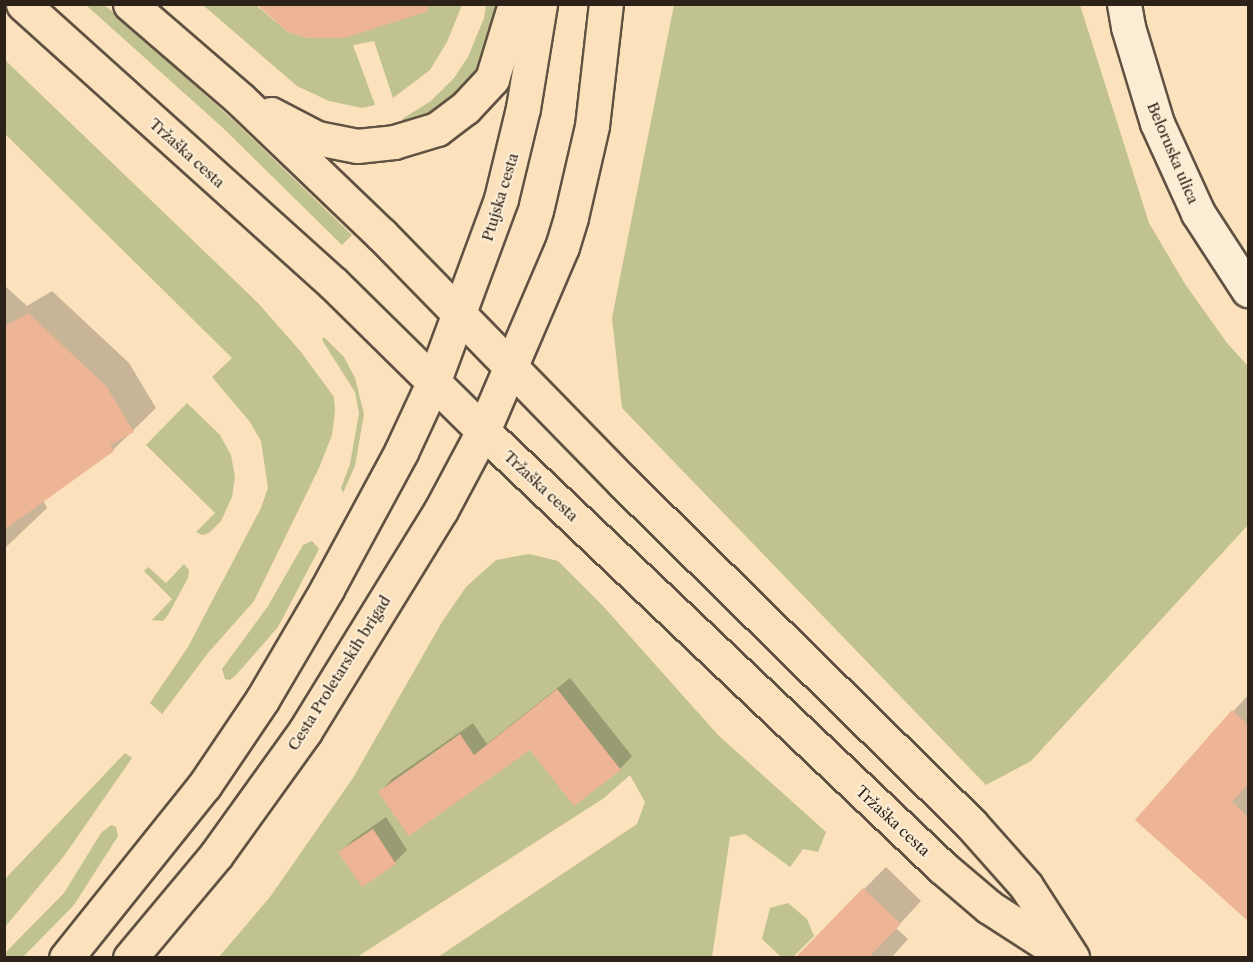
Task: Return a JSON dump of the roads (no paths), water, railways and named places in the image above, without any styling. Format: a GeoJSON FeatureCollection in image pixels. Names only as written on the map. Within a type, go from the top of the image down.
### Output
{"type":"FeatureCollection","features":[{"type":"Feature","properties":{"kind":"main road","name":"Tržaška cesta"},"geometry":{"type":"LineString","coordinates":[[23,4],[334,284],[483,431],[942,867],[989,907],[1070,957]]}},
{"type":"Feature","properties":{"kind":"main road","name":"Tržaška cesta"},"geometry":{"type":"LineString","coordinates":[[130,4],[240,99],[382,235],[623,482],[971,824],[1026,886],[1070,957]]}},
{"type":"Feature","properties":{"kind":"main road"},"geometry":{"type":"LineString","coordinates":[[240,99],[317,138],[357,146],[394,142],[437,129],[465,108],[492,79],[515,4]]}},
{"type":"Feature","properties":{"kind":"main road","name":"Ptujska cesta"},"geometry":{"type":"LineString","coordinates":[[433,383],[495,219],[513,159],[540,4]]}},
{"type":"Feature","properties":{"kind":"main road"},"geometry":{"type":"LineString","coordinates":[[510,365],[562,247],[581,183],[592,126],[606,4]]}},
{"type":"Feature","properties":{"kind":"main road","name":"Cesta Proletarskih brigad"},"geometry":{"type":"LineString","coordinates":[[130,957],[216,855],[305,731],[441,510],[483,431],[510,365]]}},
{"type":"Feature","properties":{"kind":"main road"},"geometry":{"type":"LineString","coordinates":[[66,957],[204,786],[262,700],[327,589],[401,452],[433,383]]}},
{"type":"Feature","properties":{"kind":"street","name":"Beloruska ulica"},"geometry":{"type":"LineString","coordinates":[[1124,4],[1128,27],[1157,123],[1198,213],[1248,290]]}}]}
